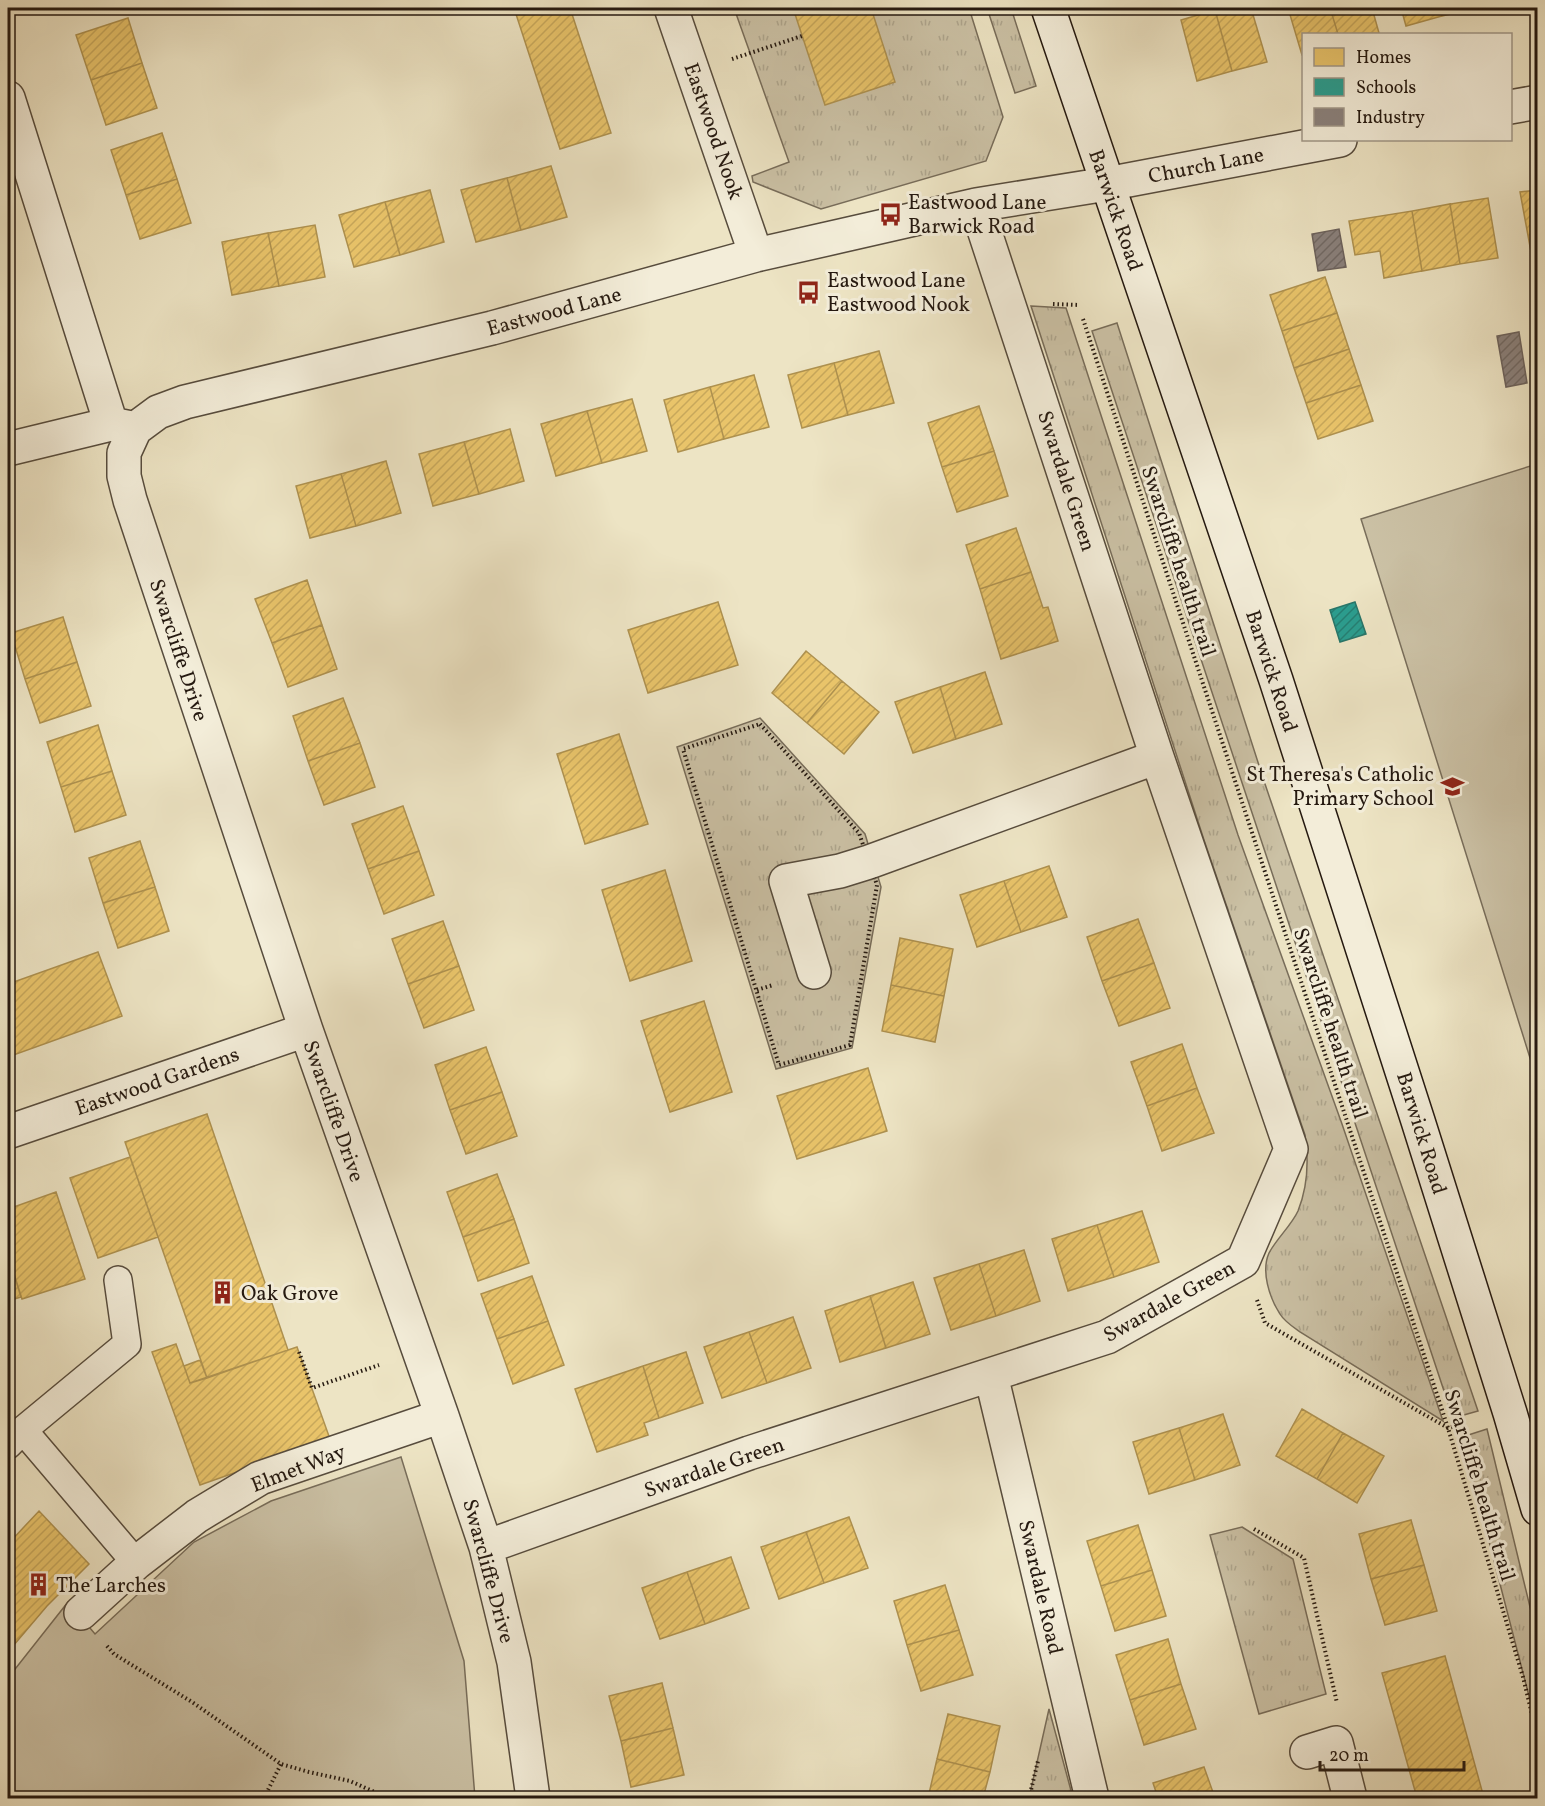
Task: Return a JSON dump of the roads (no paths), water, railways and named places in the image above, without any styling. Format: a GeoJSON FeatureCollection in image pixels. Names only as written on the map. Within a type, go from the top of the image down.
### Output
{"type":"FeatureCollection","features":[{"type":"Feature","properties":{"kind":"street","name":"Eastwood Nook"},"geometry":{"type":"LineString","coordinates":[[671,8],[756,255]]}},
{"type":"Feature","properties":{"kind":"street","name":"Barwick Road"},"geometry":{"type":"LineString","coordinates":[[1048,8],[1291,725],[1510,1413],[1538,1509]]}},
{"type":"Feature","properties":{"kind":"street"},"geometry":{"type":"LineString","coordinates":[[8,98],[123,427]]}},
{"type":"Feature","properties":{"kind":"street"},"geometry":{"type":"LineString","coordinates":[[1512,107],[1538,102]]}},
{"type":"Feature","properties":{"kind":"street","name":"Church Lane"},"geometry":{"type":"LineString","coordinates":[[1107,184],[1335,141]]}},
{"type":"Feature","properties":{"kind":"street","name":"Eastwood Lane"},"geometry":{"type":"LineString","coordinates":[[8,448],[123,427],[185,402],[492,328],[756,255],[976,206],[1107,184]]}},
{"type":"Feature","properties":{"kind":"street","name":"Swardale Green"},"geometry":{"type":"LineString","coordinates":[[486,1547],[748,1454],[1107,1337],[1243,1261],[1291,1149],[1158,757],[976,206]]}},
{"type":"Feature","properties":{"kind":"street","name":"Swarcliffe Drive"},"geometry":{"type":"LineString","coordinates":[[123,427],[124,476],[129,500],[306,1030],[420,1351],[486,1547],[514,1662],[533,1798]]}},
{"type":"Feature","properties":{"kind":"street"},"geometry":{"type":"LineString","coordinates":[[814,972],[786,881],[840,871],[869,862],[1158,757]]}},
{"type":"Feature","properties":{"kind":"street","name":"Eastwood Gardens"},"geometry":{"type":"LineString","coordinates":[[8,1132],[306,1030]]}},
{"type":"Feature","properties":{"kind":"street","name":"Swardale Road"},"geometry":{"type":"LineString","coordinates":[[991,1375],[1092,1798]]}},
{"type":"Feature","properties":{"kind":"street","name":"Elmet Way"},"geometry":{"type":"LineString","coordinates":[[81,1613],[136,1563],[197,1516],[260,1478],[442,1416]]}},
{"type":"Feature","properties":{"kind":"street"},"geometry":{"type":"LineString","coordinates":[[1322,1748],[1350,1798]]}},
{"type":"Feature","properties":{"kind":"lane"},"geometry":{"type":"LineString","coordinates":[[118,1280],[127,1344],[15,1438],[136,1563]]}},
{"type":"Feature","properties":{"kind":"place","name":"Eastwood Lane Barwick Road"},"geometry":{"type":"Point","coordinates":[890,214]}},
{"type":"Feature","properties":{"kind":"place","name":"Eastwood Lane Eastwood Nook"},"geometry":{"type":"Point","coordinates":[809,292]}},
{"type":"Feature","properties":{"kind":"place","name":"St Theresa's Catholic Primary School"},"geometry":{"type":"Point","coordinates":[1452,786]}},
{"type":"Feature","properties":{"kind":"place","name":"Oak Grove"},"geometry":{"type":"Point","coordinates":[223,1293]}},
{"type":"Feature","properties":{"kind":"place","name":"The Larches"},"geometry":{"type":"Point","coordinates":[38,1585]}}]}
